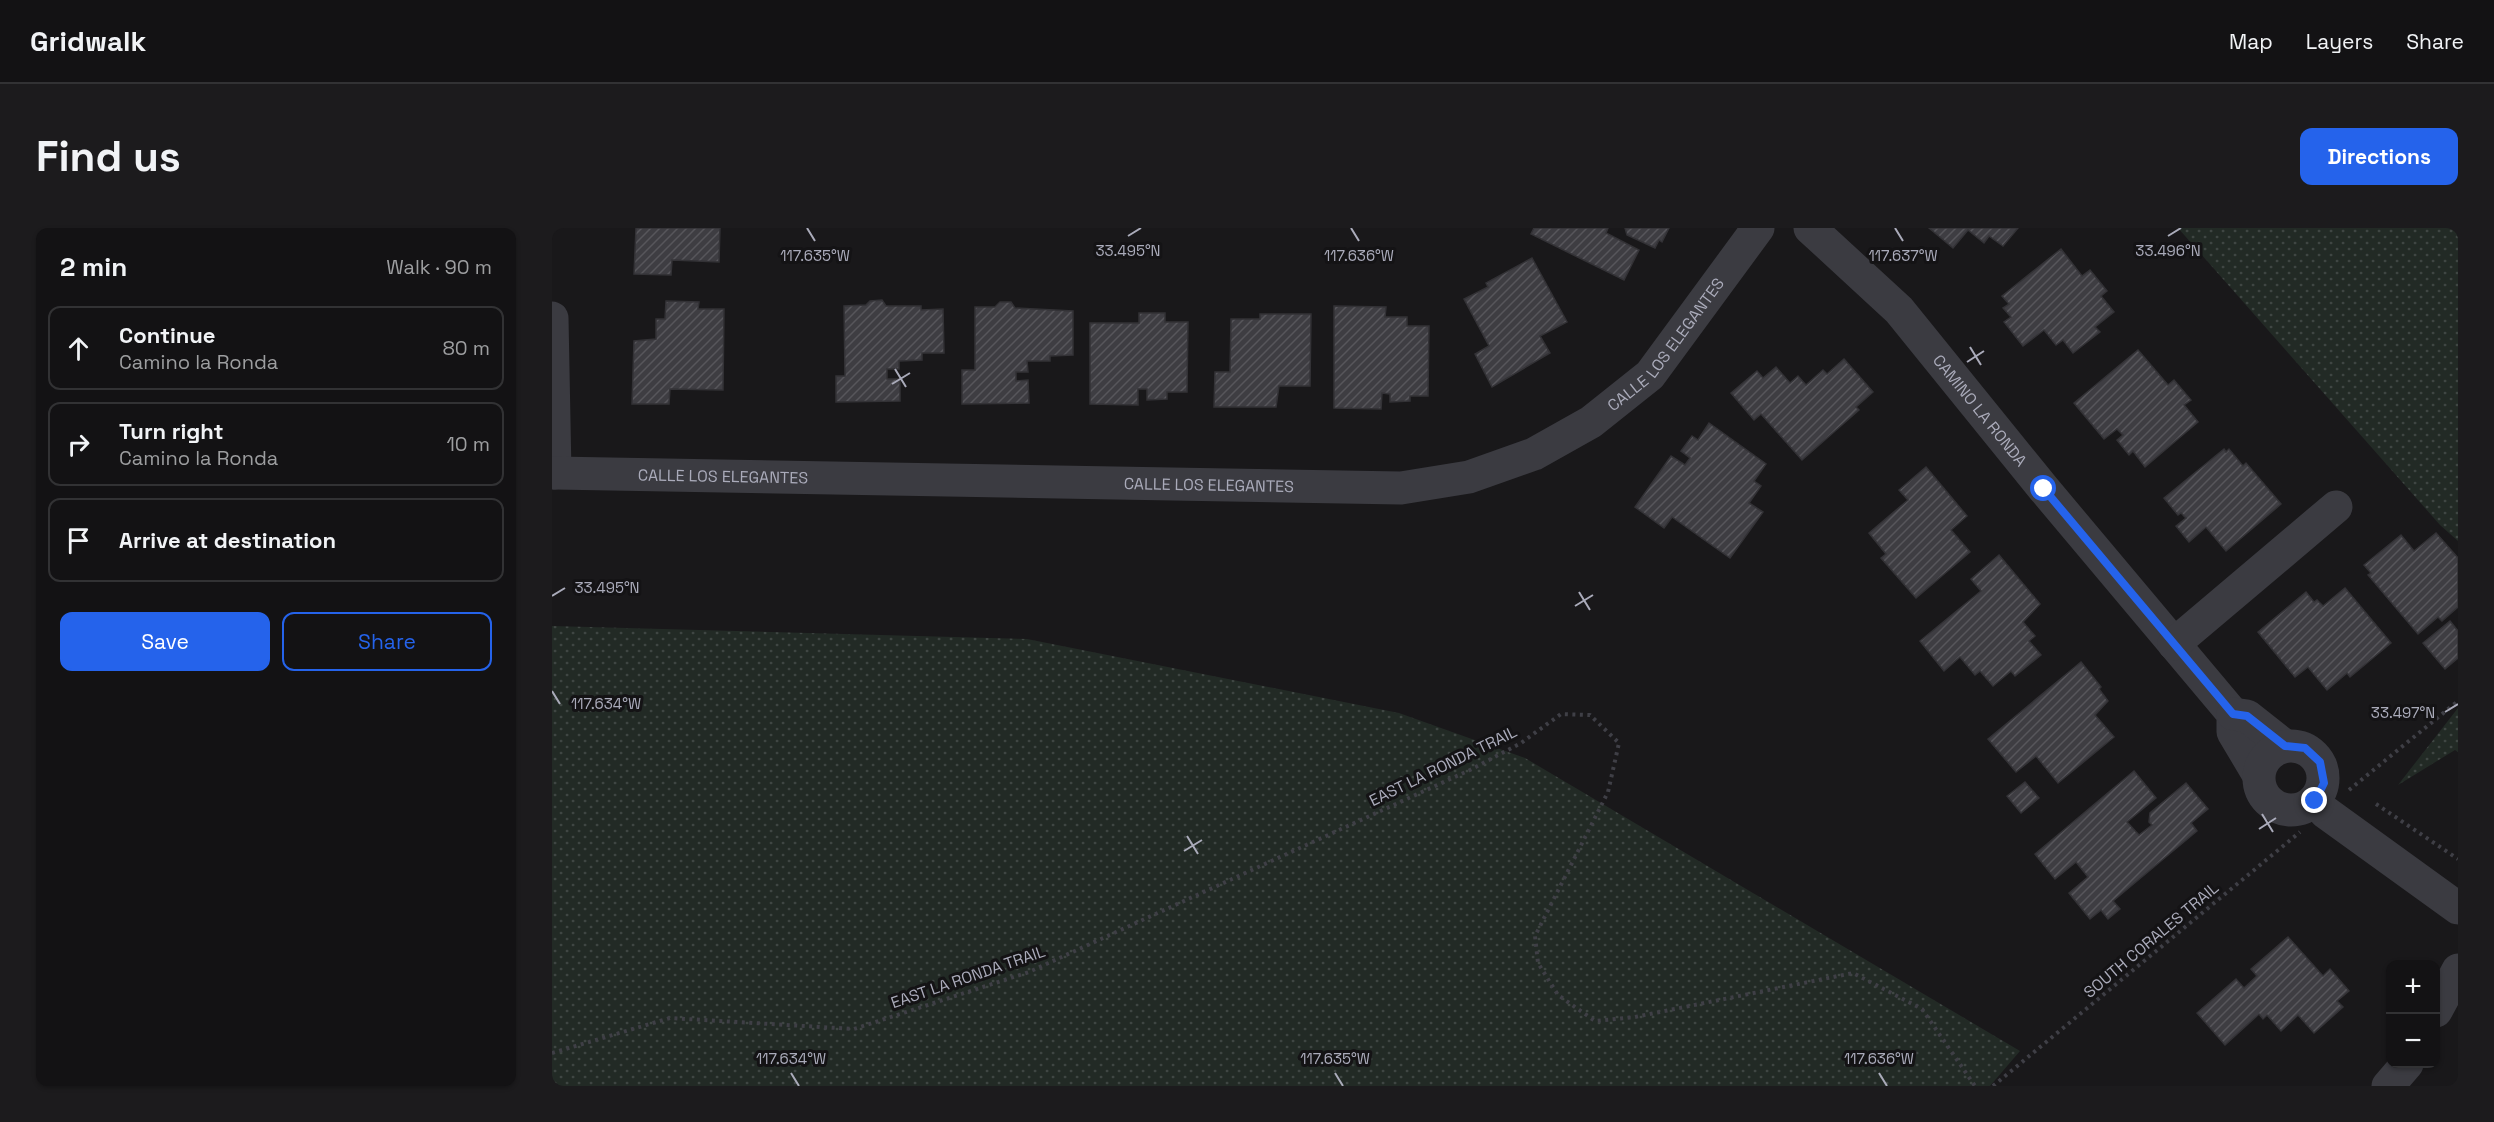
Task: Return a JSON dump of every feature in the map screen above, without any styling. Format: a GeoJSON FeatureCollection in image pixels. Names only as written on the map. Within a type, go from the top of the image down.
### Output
{"type":"FeatureCollection","features":[{"type":"Feature","properties":{"kind":"street","name":"CALLE LOS ELEGANTES"},"geometry":{"type":"LineString","coordinates":[[553,474],[1401,488],[1469,477],[1534,454],[1582,428],[1650,375],[1758,228]]}},
{"type":"Feature","properties":{"kind":"street","name":"CAMINO LA RONDA"},"geometry":{"type":"LineString","coordinates":[[1810,228],[1899,310],[2233,714],[2234,732],[2258,774],[2261,794],[2277,808],[2297,811],[2320,806],[2324,783],[2320,762],[2305,748],[2285,746],[2247,716],[2233,714]]}},
{"type":"Feature","properties":{"kind":"street"},"geometry":{"type":"LineString","coordinates":[[552,318],[553,474]]}},
{"type":"Feature","properties":{"kind":"street"},"geometry":{"type":"LineString","coordinates":[[2174,644],[2336,507]]}},
{"type":"Feature","properties":{"kind":"street"},"geometry":{"type":"LineString","coordinates":[[2258,774],[2266,755],[2285,746]]}},
{"type":"Feature","properties":{"kind":"street"},"geometry":{"type":"LineString","coordinates":[[2320,806],[2458,908]]}},
{"type":"Feature","properties":{"kind":"street"},"geometry":{"type":"LineString","coordinates":[[2440,1004],[2458,970]]}},
{"type":"Feature","properties":{"kind":"street"},"geometry":{"type":"LineString","coordinates":[[2388,1086],[2404,1068]]}},
{"type":"Feature","properties":{"kind":"path","name":"SOUTH CORALES TRAIL"},"geometry":{"type":"LineString","coordinates":[[1993,1086],[2320,806],[2351,787],[2458,701]]}},
{"type":"Feature","properties":{"kind":"path","name":"EAST LA RONDA TRAIL"},"geometry":{"type":"LineString","coordinates":[[552,1053],[670,1018],[854,1029],[1029,972],[1470,770],[1521,743],[1561,714],[1590,715],[1618,743],[1608,792],[1535,936],[1538,963],[1558,995],[1595,1021],[1635,1017],[1853,973],[1922,1009],[1975,1086]]}},
{"type":"Feature","properties":{"kind":"path"},"geometry":{"type":"LineString","coordinates":[[2351,787],[2361,794]]}},
{"type":"Feature","properties":{"kind":"path"},"geometry":{"type":"LineString","coordinates":[[2370,800],[2458,859]]}},
{"type":"Feature","properties":{"kind":"shaded area"},"geometry":{"type":"Polygon","coordinates":[[[2178,228],[2458,228],[2458,541],[2440,525],[2178,228]]]}},
{"type":"Feature","properties":{"kind":"shaded area"},"geometry":{"type":"Polygon","coordinates":[[[552,626],[1027,639],[1399,713],[1525,758],[2020,1051],[1990,1086],[552,1086],[552,626]]]}},
{"type":"Feature","properties":{"kind":"shaded area"},"geometry":{"type":"Polygon","coordinates":[[[2458,708],[2458,752],[2455,750],[2398,785],[2458,708]]]}},
{"type":"Feature","properties":{"kind":"building"},"geometry":{"type":"Polygon","coordinates":[[[636,228],[720,228],[719,262],[672,260],[671,275],[634,274],[636,228]]]}},
{"type":"Feature","properties":{"kind":"building"},"geometry":{"type":"Polygon","coordinates":[[[1534,228],[1608,228],[1606,233],[1639,250],[1624,280],[1531,234],[1534,228]]]}},
{"type":"Feature","properties":{"kind":"building"},"geometry":{"type":"Polygon","coordinates":[[[1625,228],[1669,228],[1662,242],[1659,240],[1655,248],[1627,235],[1625,228]]]}},
{"type":"Feature","properties":{"kind":"building"},"geometry":{"type":"Polygon","coordinates":[[[1929,228],[2018,228],[2003,246],[1989,236],[1984,243],[1968,230],[1953,248],[1929,228]]]}},
{"type":"Feature","properties":{"kind":"building"},"geometry":{"type":"Polygon","coordinates":[[[2061,249],[2082,276],[2090,270],[2107,291],[2101,296],[2114,312],[2095,327],[2100,332],[2073,353],[2063,340],[2056,345],[2044,330],[2023,346],[2004,322],[2011,317],[2003,308],[2009,304],[2002,296],[2061,249]]]}},
{"type":"Feature","properties":{"kind":"building"},"geometry":{"type":"Polygon","coordinates":[[[1532,258],[1567,322],[1540,336],[1550,353],[1492,387],[1475,354],[1489,346],[1464,299],[1488,287],[1486,283],[1532,258]]]}},
{"type":"Feature","properties":{"kind":"building"},"geometry":{"type":"Polygon","coordinates":[[[882,300],[886,306],[921,306],[921,310],[943,309],[944,353],[922,353],[922,360],[899,361],[899,369],[887,369],[887,379],[900,379],[900,401],[836,402],[836,376],[845,376],[844,306],[866,305],[870,301],[882,300]]]}},
{"type":"Feature","properties":{"kind":"building"},"geometry":{"type":"Polygon","coordinates":[[[666,301],[699,302],[698,309],[724,309],[723,390],[670,389],[669,404],[632,404],[634,341],[656,339],[656,319],[665,319],[666,301]]]}},
{"type":"Feature","properties":{"kind":"building"},"geometry":{"type":"Polygon","coordinates":[[[1000,302],[1011,302],[1015,308],[1073,311],[1073,355],[1050,356],[1050,361],[1027,361],[1028,372],[1016,372],[1016,381],[1028,380],[1029,403],[962,404],[962,370],[975,370],[975,307],[995,307],[1000,302]]]}},
{"type":"Feature","properties":{"kind":"building"},"geometry":{"type":"Polygon","coordinates":[[[1334,306],[1386,307],[1385,317],[1407,317],[1407,326],[1429,326],[1428,396],[1410,396],[1410,401],[1390,402],[1390,394],[1382,393],[1381,409],[1334,408],[1334,306]]]}},
{"type":"Feature","properties":{"kind":"building"},"geometry":{"type":"Polygon","coordinates":[[[1139,313],[1165,313],[1165,322],[1188,322],[1187,392],[1167,392],[1167,399],[1147,400],[1147,389],[1138,389],[1138,405],[1090,404],[1090,323],[1139,323],[1139,313]]]}},
{"type":"Feature","properties":{"kind":"building"},"geometry":{"type":"Polygon","coordinates":[[[1260,314],[1311,314],[1310,386],[1279,386],[1276,407],[1214,407],[1215,372],[1230,372],[1231,319],[1260,319],[1260,314]]]}},
{"type":"Feature","properties":{"kind":"building"},"geometry":{"type":"Polygon","coordinates":[[[2138,350],[2168,385],[2174,380],[2191,400],[2184,405],[2198,422],[2145,467],[2133,451],[2129,455],[2117,440],[2123,435],[2117,429],[2104,439],[2074,403],[2138,350]]]}},
{"type":"Feature","properties":{"kind":"building"},"geometry":{"type":"Polygon","coordinates":[[[1844,359],[1873,392],[1856,407],[1859,410],[1802,460],[1761,414],[1754,420],[1731,393],[1757,371],[1763,378],[1776,367],[1790,383],[1798,376],[1806,385],[1823,370],[1827,374],[1844,359]]]}},
{"type":"Feature","properties":{"kind":"building"},"geometry":{"type":"Polygon","coordinates":[[[1709,423],[1766,464],[1754,481],[1761,486],[1749,503],[1763,512],[1730,558],[1672,517],[1664,528],[1635,507],[1671,456],[1685,465],[1690,458],[1681,451],[1692,436],[1698,440],[1709,423]]]}},
{"type":"Feature","properties":{"kind":"building"},"geometry":{"type":"Polygon","coordinates":[[[2224,449],[2226,452],[2229,449],[2243,466],[2246,463],[2281,504],[2226,551],[2206,527],[2189,542],[2176,526],[2186,518],[2181,513],[2178,515],[2164,498],[2224,449]]]}},
{"type":"Feature","properties":{"kind":"building"},"geometry":{"type":"Polygon","coordinates":[[[1926,467],[1967,516],[1951,530],[1970,552],[1916,598],[1881,558],[1886,554],[1869,533],[1908,500],[1899,490],[1926,467]]]}},
{"type":"Feature","properties":{"kind":"building"},"geometry":{"type":"Polygon","coordinates":[[[2436,533],[2458,558],[2458,607],[2442,621],[2438,617],[2418,634],[2368,575],[2371,573],[2364,565],[2401,535],[2414,551],[2436,533]]]}},
{"type":"Feature","properties":{"kind":"building"},"geometry":{"type":"Polygon","coordinates":[[[1999,555],[2040,604],[2023,622],[2035,636],[2029,641],[2041,655],[2015,676],[2011,671],[1993,686],[1980,671],[1975,675],[1960,657],[1944,671],[1920,641],[1981,591],[1971,579],[1999,555]]]}},
{"type":"Feature","properties":{"kind":"building"},"geometry":{"type":"Polygon","coordinates":[[[2345,588],[2391,643],[2350,677],[2347,673],[2327,690],[2308,667],[2295,677],[2258,632],[2306,592],[2314,602],[2317,600],[2323,606],[2345,588]]]}},
{"type":"Feature","properties":{"kind":"building"},"geometry":{"type":"Polygon","coordinates":[[[2450,621],[2458,631],[2458,658],[2445,669],[2423,643],[2450,621]]]}},
{"type":"Feature","properties":{"kind":"building"},"geometry":{"type":"Polygon","coordinates":[[[2081,662],[2101,687],[2099,689],[2108,701],[2095,715],[2114,737],[2058,783],[2036,756],[2016,772],[1988,739],[2081,662]]]}},
{"type":"Feature","properties":{"kind":"building"},"geometry":{"type":"Polygon","coordinates":[[[2134,771],[2156,798],[2127,822],[2139,835],[2152,825],[2149,822],[2150,813],[2186,783],[2208,809],[2191,823],[2197,831],[2113,901],[2120,909],[2108,919],[2101,910],[2090,919],[2069,893],[2088,877],[2076,862],[2055,879],[2035,854],[2134,771]]]}},
{"type":"Feature","properties":{"kind":"building"},"geometry":{"type":"Polygon","coordinates":[[[2025,782],[2039,798],[2021,813],[2007,796],[2025,782]]]}},
{"type":"Feature","properties":{"kind":"building"},"geometry":{"type":"Polygon","coordinates":[[[2288,937],[2323,976],[2330,969],[2349,991],[2337,1001],[2343,1007],[2314,1033],[2298,1015],[2281,1031],[2267,1015],[2263,1019],[2259,1014],[2225,1045],[2197,1013],[2236,979],[2244,988],[2257,976],[2251,969],[2288,937]]]}},
{"type":"Feature","properties":{"kind":"route"},"geometry":{"type":"LineString","coordinates":[[2044,489],[2233,714],[2247,716],[2285,746],[2305,748],[2320,762],[2324,783],[2315,801]]}}]}
